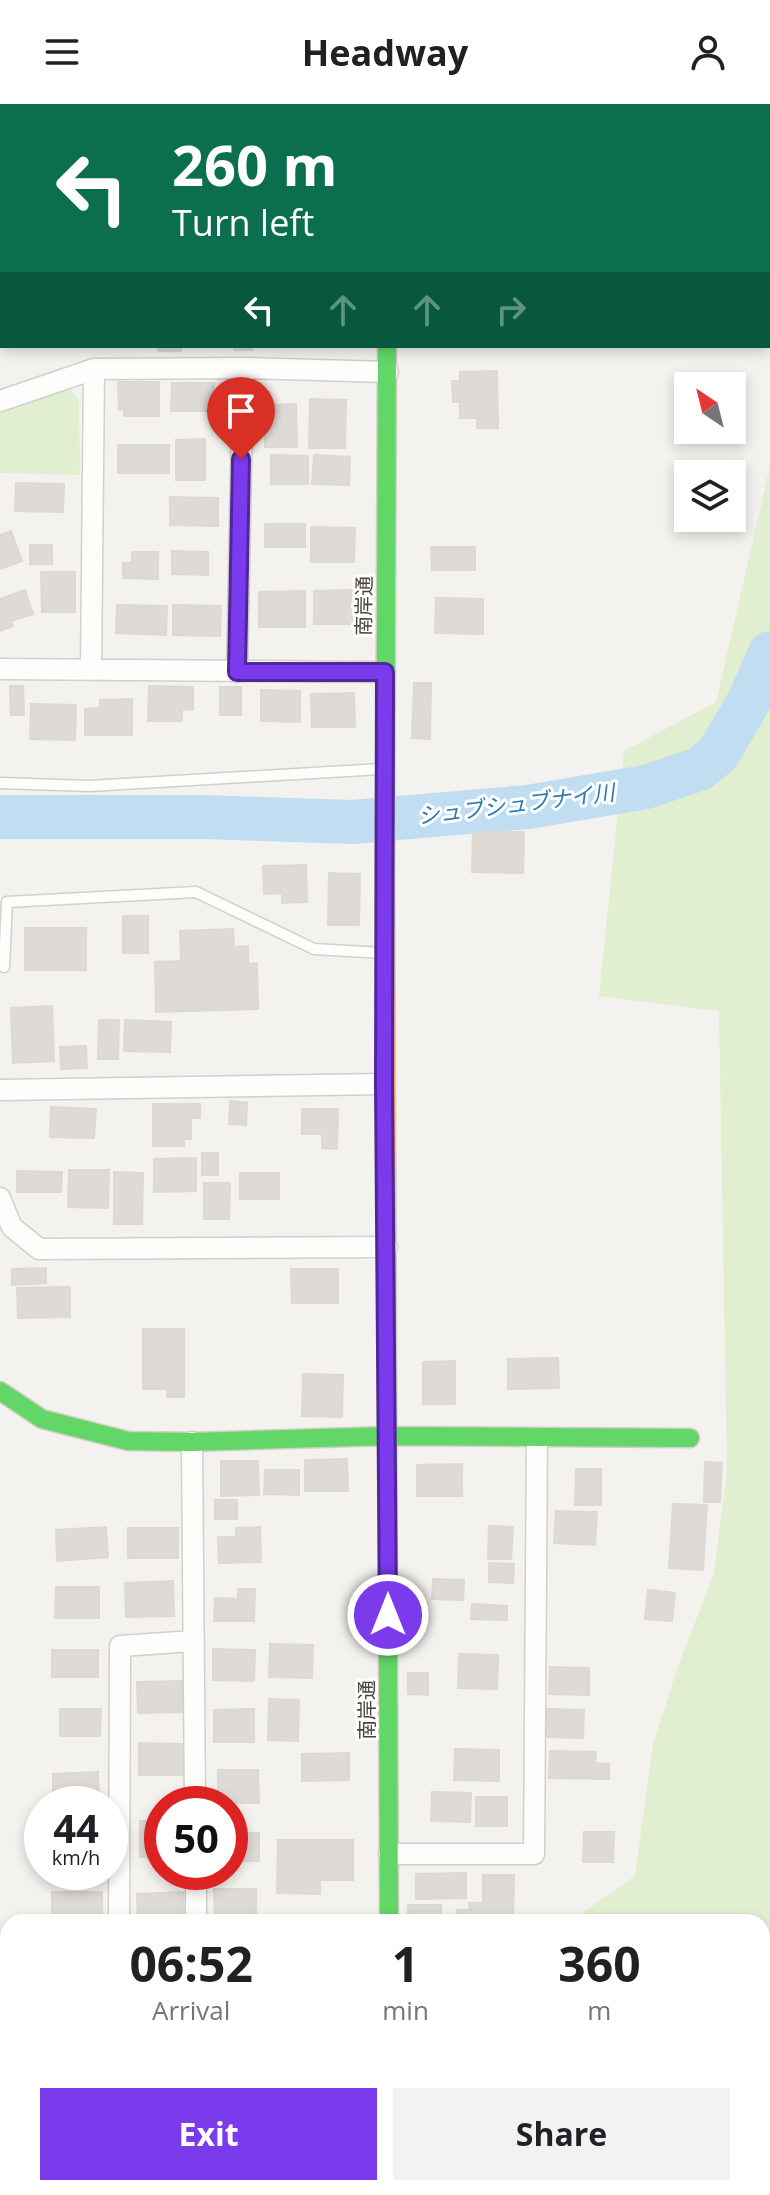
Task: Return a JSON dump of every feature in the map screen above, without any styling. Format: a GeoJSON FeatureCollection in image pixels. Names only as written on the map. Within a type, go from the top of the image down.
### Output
{"type":"FeatureCollection","features":[{"type":"Feature","properties":{"kind":"main road","name":"南岸通"},"geometry":{"type":"LineString","coordinates":[[387,348],[384,1084],[389,1914]]}},
{"type":"Feature","properties":{"kind":"main road"},"geometry":{"type":"LineString","coordinates":[[0,1391],[42,1419],[128,1441],[387,1436],[690,1438]]}},
{"type":"Feature","properties":{"kind":"street"},"geometry":{"type":"LineString","coordinates":[[0,401],[94,369],[243,368],[388,372]]}},
{"type":"Feature","properties":{"kind":"street"},"geometry":{"type":"LineString","coordinates":[[237,672],[243,368]]}},
{"type":"Feature","properties":{"kind":"street"},"geometry":{"type":"LineString","coordinates":[[91,670],[94,369]]}},
{"type":"Feature","properties":{"kind":"street"},"geometry":{"type":"LineString","coordinates":[[0,669],[385,672]]}},
{"type":"Feature","properties":{"kind":"street"},"geometry":{"type":"LineString","coordinates":[[0,1090],[384,1084]]}},
{"type":"Feature","properties":{"kind":"street"},"geometry":{"type":"LineString","coordinates":[[0,1198],[12,1227],[39,1249],[387,1247]]}},
{"type":"Feature","properties":{"kind":"street"},"geometry":{"type":"LineString","coordinates":[[389,1854],[534,1854],[537,1438]]}},
{"type":"Feature","properties":{"kind":"street"},"geometry":{"type":"LineString","coordinates":[[192,1442],[195,1786]]}},
{"type":"Feature","properties":{"kind":"street"},"geometry":{"type":"LineString","coordinates":[[119,1914],[120,1646],[194,1641]]}},
{"type":"Feature","properties":{"kind":"street"},"geometry":{"type":"LineString","coordinates":[[196,1890],[196,1914]]}},
{"type":"Feature","properties":{"kind":"lane"},"geometry":{"type":"LineString","coordinates":[[0,783],[89,786],[384,769]]}},
{"type":"Feature","properties":{"kind":"lane"},"geometry":{"type":"LineString","coordinates":[[4,967],[7,902],[196,892],[314,949],[385,953]]}},
{"type":"Feature","properties":{"kind":"green space"},"geometry":{"type":"Polygon","coordinates":[[[67,386],[79,400],[80,475],[0,473],[0,411],[67,386]]]}},
{"type":"Feature","properties":{"kind":"green space"},"geometry":{"type":"Polygon","coordinates":[[[770,466],[770,1914],[580,1914],[635,1876],[653,1744],[678,1666],[714,1574],[727,1470],[719,1011],[599,996],[624,751],[716,702],[770,466]]]}},
{"type":"Feature","properties":{"kind":"building"},"geometry":{"type":"Polygon","coordinates":[[[158,348],[181,348],[181,351],[158,351],[158,348]]]}},
{"type":"Feature","properties":{"kind":"building"},"geometry":{"type":"Polygon","coordinates":[[[497,371],[498,428],[477,428],[477,418],[460,418],[460,402],[453,402],[452,381],[460,381],[460,372],[497,371]]]}},
{"type":"Feature","properties":{"kind":"building"},"geometry":{"type":"Polygon","coordinates":[[[118,382],[159,382],[159,416],[124,416],[124,409],[119,410],[118,382]]]}},
{"type":"Feature","properties":{"kind":"building"},"geometry":{"type":"Polygon","coordinates":[[[172,383],[214,383],[214,411],[171,411],[172,383]]]}},
{"type":"Feature","properties":{"kind":"building"},"geometry":{"type":"Polygon","coordinates":[[[310,399],[346,400],[345,448],[309,448],[310,399]]]}},
{"type":"Feature","properties":{"kind":"building"},"geometry":{"type":"Polygon","coordinates":[[[296,404],[297,447],[265,447],[265,405],[296,404]]]}},
{"type":"Feature","properties":{"kind":"building"},"geometry":{"type":"Polygon","coordinates":[[[205,439],[205,480],[176,480],[176,440],[205,439]]]}},
{"type":"Feature","properties":{"kind":"building"},"geometry":{"type":"Polygon","coordinates":[[[118,445],[169,445],[169,473],[118,473],[118,445]]]}},
{"type":"Feature","properties":{"kind":"building"},"geometry":{"type":"Polygon","coordinates":[[[271,455],[308,456],[308,484],[271,484],[271,455]]]}},
{"type":"Feature","properties":{"kind":"building"},"geometry":{"type":"Polygon","coordinates":[[[314,455],[350,457],[349,485],[312,484],[314,455]]]}},
{"type":"Feature","properties":{"kind":"building"},"geometry":{"type":"Polygon","coordinates":[[[16,483],[64,484],[63,512],[15,511],[16,483]]]}},
{"type":"Feature","properties":{"kind":"building"},"geometry":{"type":"Polygon","coordinates":[[[170,497],[218,498],[218,526],[170,525],[170,497]]]}},
{"type":"Feature","properties":{"kind":"building"},"geometry":{"type":"Polygon","coordinates":[[[265,524],[305,524],[305,547],[265,547],[265,524]]]}},
{"type":"Feature","properties":{"kind":"building"},"geometry":{"type":"Polygon","coordinates":[[[311,527],[355,528],[354,562],[311,562],[311,527]]]}},
{"type":"Feature","properties":{"kind":"building"},"geometry":{"type":"Polygon","coordinates":[[[11,531],[22,561],[0,569],[0,535],[11,531]]]}},
{"type":"Feature","properties":{"kind":"building"},"geometry":{"type":"Polygon","coordinates":[[[30,545],[52,545],[52,564],[30,564],[30,545]]]}},
{"type":"Feature","properties":{"kind":"building"},"geometry":{"type":"Polygon","coordinates":[[[431,547],[475,547],[475,570],[432,570],[431,547]]]}},
{"type":"Feature","properties":{"kind":"building"},"geometry":{"type":"Polygon","coordinates":[[[172,551],[208,552],[208,575],[172,574],[172,551]]]}},
{"type":"Feature","properties":{"kind":"building"},"geometry":{"type":"Polygon","coordinates":[[[132,552],[158,552],[158,579],[123,578],[123,563],[132,563],[132,552]]]}},
{"type":"Feature","properties":{"kind":"building"},"geometry":{"type":"Polygon","coordinates":[[[41,572],[75,572],[75,612],[42,612],[41,572]]]}},
{"type":"Feature","properties":{"kind":"building"},"geometry":{"type":"Polygon","coordinates":[[[25,590],[33,614],[11,621],[13,626],[0,631],[0,599],[25,590]]]}},
{"type":"Feature","properties":{"kind":"building"},"geometry":{"type":"Polygon","coordinates":[[[352,590],[353,624],[314,624],[314,591],[352,590]]]}},
{"type":"Feature","properties":{"kind":"building"},"geometry":{"type":"Polygon","coordinates":[[[305,591],[305,627],[259,627],[259,592],[305,591]]]}},
{"type":"Feature","properties":{"kind":"building"},"geometry":{"type":"Polygon","coordinates":[[[436,598],[483,599],[483,634],[435,633],[436,598]]]}},
{"type":"Feature","properties":{"kind":"building"},"geometry":{"type":"Polygon","coordinates":[[[117,605],[167,606],[166,635],[116,633],[117,605]]]}},
{"type":"Feature","properties":{"kind":"building"},"geometry":{"type":"Polygon","coordinates":[[[173,605],[221,606],[220,636],[173,635],[173,605]]]}},
{"type":"Feature","properties":{"kind":"building"},"geometry":{"type":"Polygon","coordinates":[[[414,683],[431,683],[430,739],[412,738],[414,683]]]}},
{"type":"Feature","properties":{"kind":"building"},"geometry":{"type":"Polygon","coordinates":[[[10,686],[23,686],[24,715],[11,715],[10,686]]]}},
{"type":"Feature","properties":{"kind":"building"},"geometry":{"type":"Polygon","coordinates":[[[149,686],[193,687],[193,710],[182,709],[182,721],[148,721],[149,686]]]}},
{"type":"Feature","properties":{"kind":"building"},"geometry":{"type":"Polygon","coordinates":[[[220,687],[241,687],[241,715],[220,715],[220,687]]]}},
{"type":"Feature","properties":{"kind":"building"},"geometry":{"type":"Polygon","coordinates":[[[261,690],[300,691],[300,722],[261,721],[261,690]]]}},
{"type":"Feature","properties":{"kind":"building"},"geometry":{"type":"Polygon","coordinates":[[[354,693],[355,727],[312,727],[311,694],[354,693]]]}},
{"type":"Feature","properties":{"kind":"building"},"geometry":{"type":"Polygon","coordinates":[[[132,699],[132,735],[85,735],[85,709],[100,708],[100,700],[132,699]]]}},
{"type":"Feature","properties":{"kind":"building"},"geometry":{"type":"Polygon","coordinates":[[[31,704],[76,705],[75,740],[30,739],[31,704]]]}},
{"type":"Feature","properties":{"kind":"building"},"geometry":{"type":"Polygon","coordinates":[[[473,832],[524,832],[523,873],[472,872],[473,832]]]}},
{"type":"Feature","properties":{"kind":"building"},"geometry":{"type":"Polygon","coordinates":[[[306,865],[307,902],[282,903],[282,893],[264,894],[263,866],[306,865]]]}},
{"type":"Feature","properties":{"kind":"building"},"geometry":{"type":"Polygon","coordinates":[[[329,873],[360,874],[359,925],[328,925],[329,873]]]}},
{"type":"Feature","properties":{"kind":"building"},"geometry":{"type":"Polygon","coordinates":[[[123,916],[148,916],[148,953],[123,953],[123,916]]]}},
{"type":"Feature","properties":{"kind":"building"},"geometry":{"type":"Polygon","coordinates":[[[25,928],[86,928],[86,970],[25,970],[25,928]]]}},
{"type":"Feature","properties":{"kind":"building"},"geometry":{"type":"Polygon","coordinates":[[[233,929],[234,947],[248,946],[248,964],[257,963],[258,1009],[156,1012],[155,962],[181,961],[180,931],[233,929]]]}},
{"type":"Feature","properties":{"kind":"building"},"geometry":{"type":"Polygon","coordinates":[[[52,1006],[54,1061],[13,1063],[11,1008],[52,1006]]]}},
{"type":"Feature","properties":{"kind":"building"},"geometry":{"type":"Polygon","coordinates":[[[99,1020],[119,1020],[118,1059],[98,1059],[99,1020]]]}},
{"type":"Feature","properties":{"kind":"building"},"geometry":{"type":"Polygon","coordinates":[[[125,1020],[171,1022],[170,1052],[124,1051],[125,1020]]]}},
{"type":"Feature","properties":{"kind":"building"},"geometry":{"type":"Polygon","coordinates":[[[86,1046],[87,1068],[61,1069],[60,1047],[86,1046]]]}},
{"type":"Feature","properties":{"kind":"building"},"geometry":{"type":"Polygon","coordinates":[[[230,1101],[247,1103],[246,1125],[229,1124],[230,1101]]]}},
{"type":"Feature","properties":{"kind":"building"},"geometry":{"type":"Polygon","coordinates":[[[153,1104],[200,1104],[200,1118],[191,1118],[191,1139],[184,1139],[184,1146],[153,1146],[153,1104]]]}},
{"type":"Feature","properties":{"kind":"building"},"geometry":{"type":"Polygon","coordinates":[[[51,1107],[96,1109],[94,1138],[50,1137],[51,1107]]]}},
{"type":"Feature","properties":{"kind":"building"},"geometry":{"type":"Polygon","coordinates":[[[302,1109],[338,1109],[337,1149],[322,1148],[322,1134],[302,1134],[302,1109]]]}},
{"type":"Feature","properties":{"kind":"building"},"geometry":{"type":"Polygon","coordinates":[[[202,1153],[218,1153],[218,1175],[202,1175],[202,1153]]]}},
{"type":"Feature","properties":{"kind":"building"},"geometry":{"type":"Polygon","coordinates":[[[196,1158],[196,1191],[154,1192],[154,1159],[196,1158]]]}},
{"type":"Feature","properties":{"kind":"building"},"geometry":{"type":"Polygon","coordinates":[[[69,1170],[109,1170],[108,1208],[68,1207],[69,1170]]]}},
{"type":"Feature","properties":{"kind":"building"},"geometry":{"type":"Polygon","coordinates":[[[17,1171],[62,1172],[61,1192],[17,1192],[17,1171]]]}},
{"type":"Feature","properties":{"kind":"building"},"geometry":{"type":"Polygon","coordinates":[[[114,1172],[143,1173],[142,1224],[114,1224],[114,1172]]]}},
{"type":"Feature","properties":{"kind":"building"},"geometry":{"type":"Polygon","coordinates":[[[240,1173],[279,1173],[279,1199],[240,1199],[240,1173]]]}},
{"type":"Feature","properties":{"kind":"building"},"geometry":{"type":"Polygon","coordinates":[[[204,1183],[230,1183],[229,1219],[204,1219],[204,1183]]]}},
{"type":"Feature","properties":{"kind":"building"},"geometry":{"type":"Polygon","coordinates":[[[46,1268],[46,1283],[12,1285],[12,1269],[46,1268]]]}},
{"type":"Feature","properties":{"kind":"building"},"geometry":{"type":"Polygon","coordinates":[[[291,1269],[338,1269],[338,1303],[292,1303],[291,1269]]]}},
{"type":"Feature","properties":{"kind":"building"},"geometry":{"type":"Polygon","coordinates":[[[70,1287],[70,1317],[18,1318],[17,1288],[70,1287]]]}},
{"type":"Feature","properties":{"kind":"building"},"geometry":{"type":"Polygon","coordinates":[[[143,1329],[184,1329],[184,1397],[167,1397],[167,1389],[143,1389],[143,1329]]]}},
{"type":"Feature","properties":{"kind":"building"},"geometry":{"type":"Polygon","coordinates":[[[558,1358],[559,1388],[508,1389],[508,1359],[558,1358]]]}},
{"type":"Feature","properties":{"kind":"building"},"geometry":{"type":"Polygon","coordinates":[[[455,1361],[455,1404],[423,1404],[423,1362],[455,1361]]]}},
{"type":"Feature","properties":{"kind":"building"},"geometry":{"type":"Polygon","coordinates":[[[303,1374],[343,1375],[342,1417],[302,1416],[303,1374]]]}},
{"type":"Feature","properties":{"kind":"building"},"geometry":{"type":"Polygon","coordinates":[[[347,1459],[348,1491],[305,1491],[305,1460],[347,1459]]]}},
{"type":"Feature","properties":{"kind":"building"},"geometry":{"type":"Polygon","coordinates":[[[221,1461],[258,1461],[259,1495],[221,1496],[221,1461]]]}},
{"type":"Feature","properties":{"kind":"building"},"geometry":{"type":"Polygon","coordinates":[[[705,1462],[722,1463],[720,1502],[704,1502],[705,1462]]]}},
{"type":"Feature","properties":{"kind":"building"},"geometry":{"type":"Polygon","coordinates":[[[462,1464],[462,1496],[417,1496],[417,1465],[462,1464]]]}},
{"type":"Feature","properties":{"kind":"building"},"geometry":{"type":"Polygon","coordinates":[[[576,1469],[601,1469],[601,1505],[575,1505],[576,1469]]]}},
{"type":"Feature","properties":{"kind":"building"},"geometry":{"type":"Polygon","coordinates":[[[265,1470],[299,1470],[299,1495],[264,1494],[265,1470]]]}},
{"type":"Feature","properties":{"kind":"building"},"geometry":{"type":"Polygon","coordinates":[[[215,1500],[237,1500],[237,1519],[215,1519],[215,1500]]]}},
{"type":"Feature","properties":{"kind":"building"},"geometry":{"type":"Polygon","coordinates":[[[673,1504],[707,1505],[703,1570],[669,1568],[673,1504]]]}},
{"type":"Feature","properties":{"kind":"building"},"geometry":{"type":"Polygon","coordinates":[[[556,1511],[597,1512],[595,1545],[554,1543],[556,1511]]]}},
{"type":"Feature","properties":{"kind":"building"},"geometry":{"type":"Polygon","coordinates":[[[489,1526],[513,1527],[511,1559],[488,1559],[489,1526]]]}},
{"type":"Feature","properties":{"kind":"building"},"geometry":{"type":"Polygon","coordinates":[[[106,1527],[108,1557],[57,1561],[56,1530],[106,1527]]]}},
{"type":"Feature","properties":{"kind":"building"},"geometry":{"type":"Polygon","coordinates":[[[260,1527],[261,1562],[219,1563],[218,1537],[236,1537],[236,1528],[260,1527]]]}},
{"type":"Feature","properties":{"kind":"building"},"geometry":{"type":"Polygon","coordinates":[[[128,1528],[178,1528],[178,1558],[128,1558],[128,1528]]]}},
{"type":"Feature","properties":{"kind":"building"},"geometry":{"type":"Polygon","coordinates":[[[489,1563],[514,1564],[513,1583],[489,1582],[489,1563]]]}},
{"type":"Feature","properties":{"kind":"building"},"geometry":{"type":"Polygon","coordinates":[[[433,1579],[464,1580],[463,1600],[432,1599],[433,1579]]]}},
{"type":"Feature","properties":{"kind":"building"},"geometry":{"type":"Polygon","coordinates":[[[173,1581],[174,1616],[126,1617],[125,1583],[173,1581]]]}},
{"type":"Feature","properties":{"kind":"building"},"geometry":{"type":"Polygon","coordinates":[[[56,1587],[99,1587],[99,1618],[55,1618],[56,1587]]]}},
{"type":"Feature","properties":{"kind":"building"},"geometry":{"type":"Polygon","coordinates":[[[238,1589],[255,1589],[254,1621],[214,1621],[215,1598],[238,1599],[238,1589]]]}},
{"type":"Feature","properties":{"kind":"building"},"geometry":{"type":"Polygon","coordinates":[[[648,1590],[675,1593],[672,1621],[645,1619],[648,1590]]]}},
{"type":"Feature","properties":{"kind":"building"},"geometry":{"type":"Polygon","coordinates":[[[472,1604],[507,1606],[507,1620],[471,1619],[472,1604]]]}},
{"type":"Feature","properties":{"kind":"building"},"geometry":{"type":"Polygon","coordinates":[[[270,1644],[313,1645],[312,1678],[269,1677],[270,1644]]]}},
{"type":"Feature","properties":{"kind":"building"},"geometry":{"type":"Polygon","coordinates":[[[213,1649],[255,1650],[254,1681],[213,1680],[213,1649]]]}},
{"type":"Feature","properties":{"kind":"building"},"geometry":{"type":"Polygon","coordinates":[[[52,1650],[98,1650],[98,1677],[52,1677],[52,1650]]]}},
{"type":"Feature","properties":{"kind":"building"},"geometry":{"type":"Polygon","coordinates":[[[459,1654],[498,1655],[497,1689],[458,1688],[459,1654]]]}},
{"type":"Feature","properties":{"kind":"building"},"geometry":{"type":"Polygon","coordinates":[[[550,1667],[589,1668],[589,1695],[549,1694],[550,1667]]]}},
{"type":"Feature","properties":{"kind":"building"},"geometry":{"type":"Polygon","coordinates":[[[408,1673],[428,1673],[428,1695],[408,1694],[408,1673]]]}},
{"type":"Feature","properties":{"kind":"building"},"geometry":{"type":"Polygon","coordinates":[[[182,1681],[183,1712],[138,1713],[137,1682],[182,1681]]]}},
{"type":"Feature","properties":{"kind":"building"},"geometry":{"type":"Polygon","coordinates":[[[269,1699],[299,1700],[298,1741],[268,1740],[269,1699]]]}},
{"type":"Feature","properties":{"kind":"building"},"geometry":{"type":"Polygon","coordinates":[[[60,1709],[101,1709],[100,1736],[60,1736],[60,1709]]]}},
{"type":"Feature","properties":{"kind":"building"},"geometry":{"type":"Polygon","coordinates":[[[254,1709],[254,1742],[214,1742],[214,1710],[254,1709]]]}},
{"type":"Feature","properties":{"kind":"building"},"geometry":{"type":"Polygon","coordinates":[[[547,1709],[584,1710],[583,1738],[546,1737],[547,1709]]]}},
{"type":"Feature","properties":{"kind":"building"},"geometry":{"type":"Polygon","coordinates":[[[139,1743],[183,1744],[183,1775],[139,1775],[139,1743]]]}},
{"type":"Feature","properties":{"kind":"building"},"geometry":{"type":"Polygon","coordinates":[[[455,1749],[499,1750],[499,1781],[454,1780],[455,1749]]]}},
{"type":"Feature","properties":{"kind":"building"},"geometry":{"type":"Polygon","coordinates":[[[550,1751],[596,1752],[595,1763],[609,1764],[609,1779],[549,1778],[550,1751]]]}},
{"type":"Feature","properties":{"kind":"building"},"geometry":{"type":"Polygon","coordinates":[[[349,1753],[349,1780],[302,1781],[302,1754],[349,1753]]]}},
{"type":"Feature","properties":{"kind":"building"},"geometry":{"type":"Polygon","coordinates":[[[218,1770],[258,1770],[259,1803],[248,1803],[248,1786],[218,1786],[218,1770]]]}},
{"type":"Feature","properties":{"kind":"building"},"geometry":{"type":"Polygon","coordinates":[[[98,1772],[99,1786],[53,1786],[53,1774],[98,1772]]]}},
{"type":"Feature","properties":{"kind":"building"},"geometry":{"type":"Polygon","coordinates":[[[432,1792],[471,1793],[470,1822],[431,1821],[432,1792]]]}},
{"type":"Feature","properties":{"kind":"building"},"geometry":{"type":"Polygon","coordinates":[[[476,1797],[507,1797],[507,1826],[476,1826],[476,1797]]]}},
{"type":"Feature","properties":{"kind":"building"},"geometry":{"type":"Polygon","coordinates":[[[140,1821],[144,1821],[144,1857],[140,1857],[140,1821]]]}},
{"type":"Feature","properties":{"kind":"building"},"geometry":{"type":"Polygon","coordinates":[[[584,1832],[614,1832],[613,1862],[583,1862],[584,1832]]]}},
{"type":"Feature","properties":{"kind":"building"},"geometry":{"type":"Polygon","coordinates":[[[248,1833],[259,1833],[259,1861],[248,1861],[248,1833]]]}},
{"type":"Feature","properties":{"kind":"building"},"geometry":{"type":"Polygon","coordinates":[[[278,1840],[353,1840],[353,1880],[320,1880],[320,1894],[277,1893],[278,1840]]]}},
{"type":"Feature","properties":{"kind":"building"},"geometry":{"type":"Polygon","coordinates":[[[466,1873],[466,1898],[416,1899],[416,1874],[466,1873]]]}},
{"type":"Feature","properties":{"kind":"building"},"geometry":{"type":"Polygon","coordinates":[[[483,1875],[514,1875],[513,1914],[457,1914],[457,1910],[470,1910],[469,1903],[483,1903],[483,1875]]]}},
{"type":"Feature","properties":{"kind":"building"},"geometry":{"type":"Polygon","coordinates":[[[256,1889],[256,1914],[215,1914],[214,1890],[256,1889]]]}},
{"type":"Feature","properties":{"kind":"building"},"geometry":{"type":"Polygon","coordinates":[[[52,1892],[102,1892],[102,1914],[52,1914],[52,1892]]]}},
{"type":"Feature","properties":{"kind":"building"},"geometry":{"type":"Polygon","coordinates":[[[183,1892],[184,1914],[138,1914],[137,1894],[183,1892]]]}},
{"type":"Feature","properties":{"kind":"building"},"geometry":{"type":"Polygon","coordinates":[[[408,1905],[441,1905],[441,1914],[408,1914],[408,1905]]]}},
{"type":"Feature","properties":{"kind":"waterway","name":"シュブシュブナイ川"},"geometry":{"type":"LineString","coordinates":[[0,817],[202,817],[352,822],[528,807],[646,787],[699,769],[718,754],[749,701],[770,653]]}},
{"type":"Feature","properties":{"kind":"traffic: fast"},"geometry":{"type":"LineString","coordinates":[[385,868],[387,348]]}},
{"type":"Feature","properties":{"kind":"traffic: fast"},"geometry":{"type":"LineString","coordinates":[[387,1381],[389,1914]]}},
{"type":"Feature","properties":{"kind":"traffic: fast"},"geometry":{"type":"LineString","coordinates":[[0,1391],[42,1419],[128,1441],[387,1436],[690,1438]]}},
{"type":"Feature","properties":{"kind":"traffic: slow"},"geometry":{"type":"LineString","coordinates":[[385,868],[387,1381]]}},
{"type":"Feature","properties":{"kind":"route"},"geometry":{"type":"LineString","coordinates":[[241,459],[237,672],[385,672],[388,1615]]}}]}
